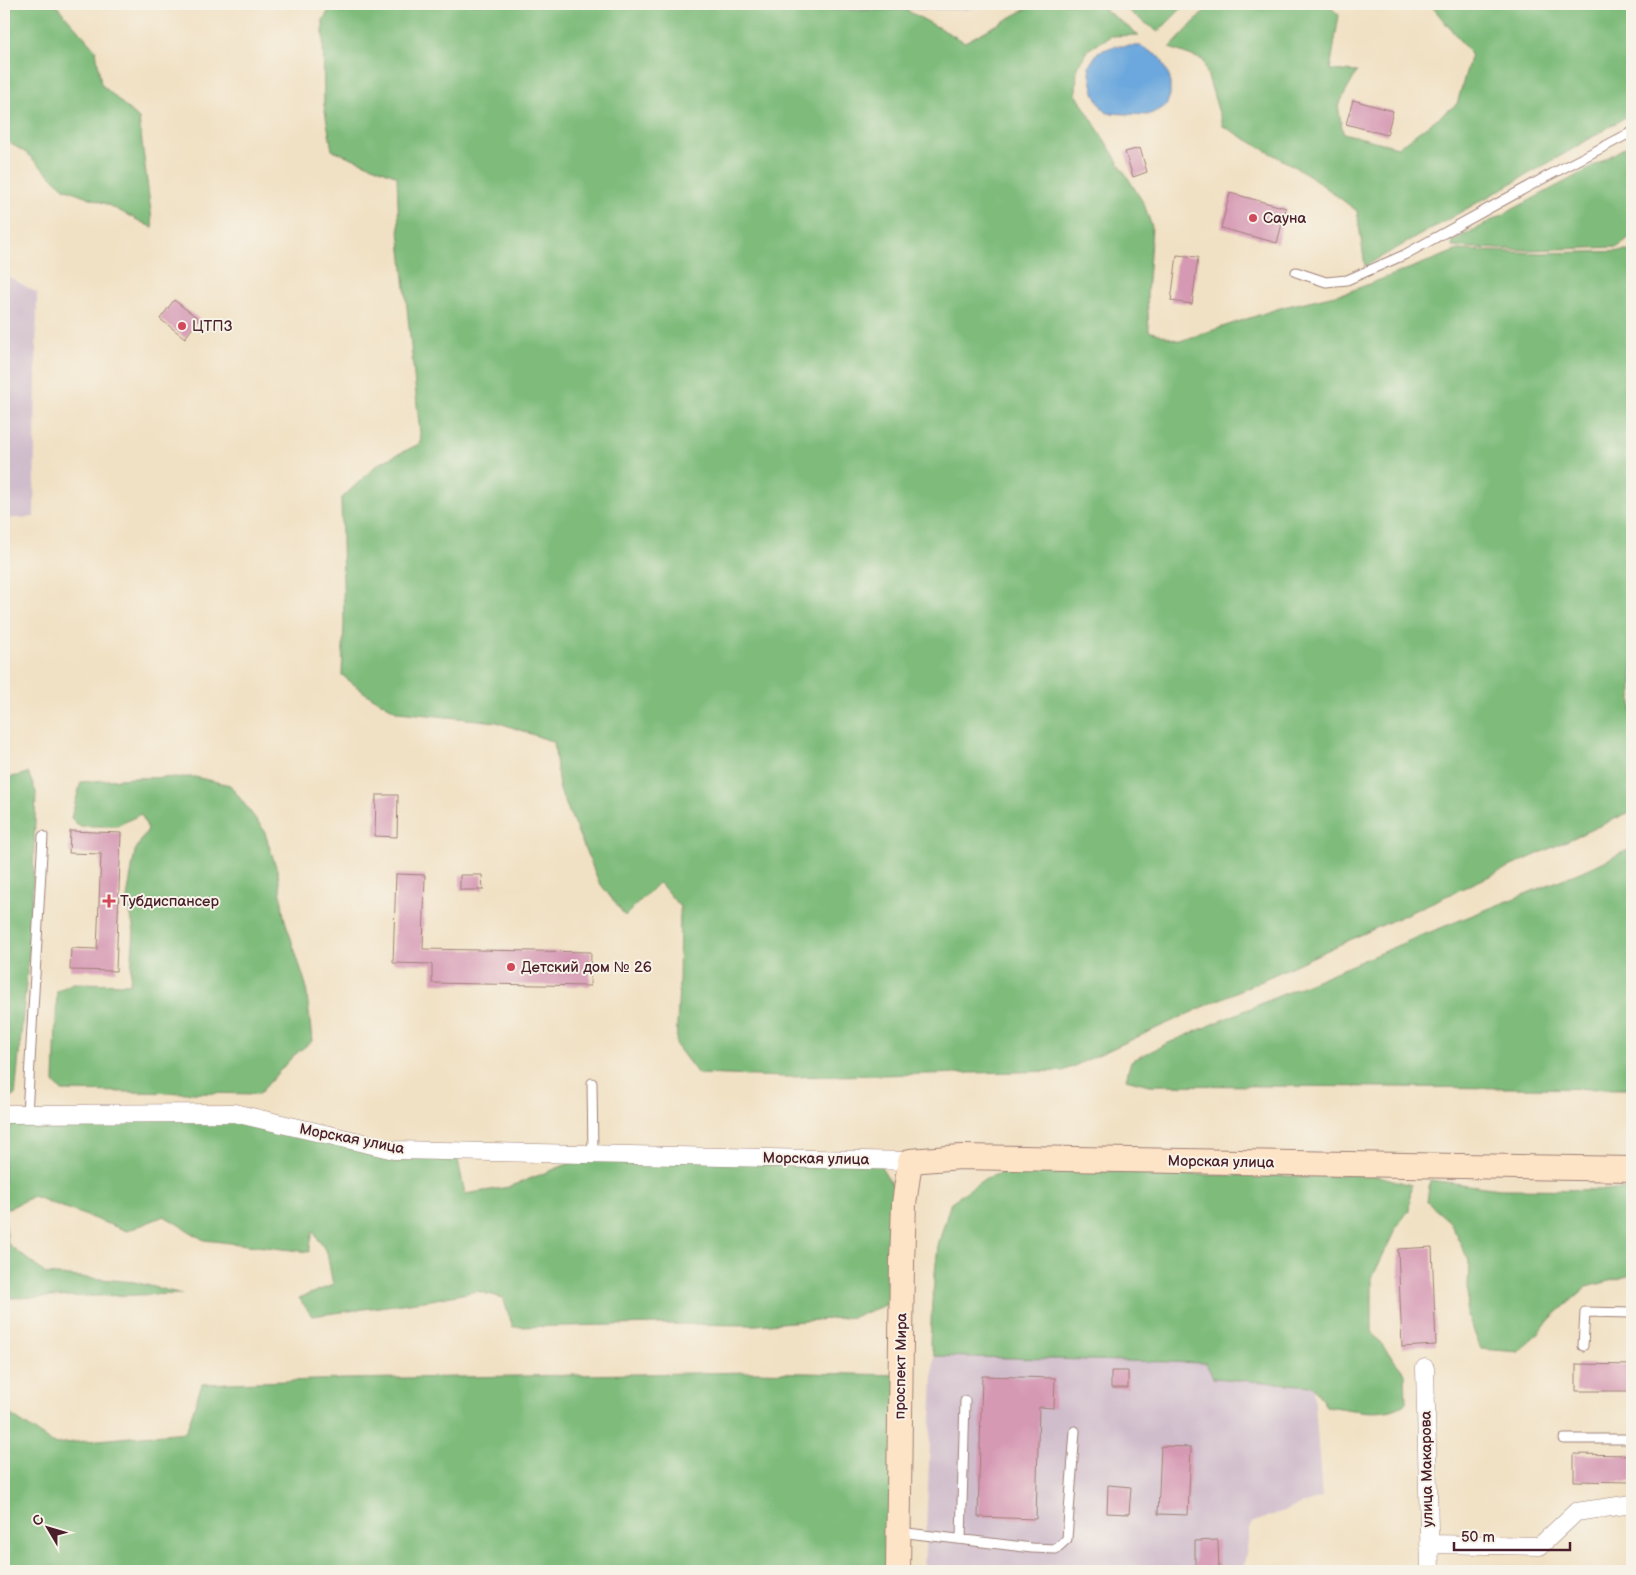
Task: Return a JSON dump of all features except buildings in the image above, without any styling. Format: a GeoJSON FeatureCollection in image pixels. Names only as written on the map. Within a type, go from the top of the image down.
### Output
{"type":"FeatureCollection","features":[{"type":"Feature","properties":{"kind":"main road","name":"Морская улица"},"geometry":{"type":"LineString","coordinates":[[910,1161],[961,1157],[1632,1169]]}},
{"type":"Feature","properties":{"kind":"main road","name":"проспект Мира"},"geometry":{"type":"LineString","coordinates":[[898,1571],[902,1253],[904,1204],[910,1161]]}},
{"type":"Feature","properties":{"kind":"street","name":"Морская улица"},"geometry":{"type":"LineString","coordinates":[[4,1114],[234,1113],[394,1150],[910,1161]]}},
{"type":"Feature","properties":{"kind":"street","name":"улица Макарова"},"geometry":{"type":"LineString","coordinates":[[1425,1368],[1430,1571]]}},
{"type":"Feature","properties":{"kind":"street"},"geometry":{"type":"LineString","coordinates":[[1429,1544],[1540,1546],[1576,1512],[1632,1504]]}},
{"type":"Feature","properties":{"kind":"lane"},"geometry":{"type":"LineString","coordinates":[[1296,272],[1326,282],[1347,280],[1404,255],[1632,132]]}},
{"type":"Feature","properties":{"kind":"lane"},"geometry":{"type":"LineString","coordinates":[[27,1114],[44,836]]}},
{"type":"Feature","properties":{"kind":"lane"},"geometry":{"type":"LineString","coordinates":[[592,1083],[593,1154]]}},
{"type":"Feature","properties":{"kind":"lane"},"geometry":{"type":"LineString","coordinates":[[1583,1346],[1584,1312],[1632,1313]]}},
{"type":"Feature","properties":{"kind":"lane"},"geometry":{"type":"LineString","coordinates":[[961,1539],[965,1401]]}},
{"type":"Feature","properties":{"kind":"lane"},"geometry":{"type":"LineString","coordinates":[[899,1532],[1032,1548],[1056,1549],[1068,1539],[1075,1431]]}},
{"type":"Feature","properties":{"kind":"lane"},"geometry":{"type":"LineString","coordinates":[[1564,1438],[1632,1439]]}},
{"type":"Feature","properties":{"kind":"shaded area"},"geometry":{"type":"Polygon","coordinates":[[[773,4],[983,4],[966,10],[825,10],[773,4]]]}},
{"type":"Feature","properties":{"kind":"shaded area"},"geometry":{"type":"Polygon","coordinates":[[[4,274],[37,293],[34,517],[4,519],[4,274]]]}},
{"type":"Feature","properties":{"kind":"shaded area"},"geometry":{"type":"Polygon","coordinates":[[[934,1356],[1312,1365],[1322,1497],[1251,1523],[1243,1571],[924,1571],[934,1356]]]}},
{"type":"Feature","properties":{"kind":"green space"},"geometry":{"type":"Polygon","coordinates":[[[4,4],[55,4],[96,50],[101,84],[139,119],[153,228],[106,204],[64,188],[26,153],[4,139],[4,4]]]}},
{"type":"Feature","properties":{"kind":"green space"},"geometry":{"type":"Polygon","coordinates":[[[333,4],[773,4],[825,10],[906,10],[965,42],[1039,4],[1097,4],[1139,35],[1111,36],[1089,49],[1077,67],[1076,94],[1144,204],[1152,227],[1147,294],[1149,331],[1180,341],[1283,307],[1348,292],[1458,250],[1541,253],[1632,251],[1632,811],[1063,1071],[785,1077],[698,1074],[676,1045],[680,907],[659,882],[625,916],[599,882],[559,788],[554,742],[497,722],[398,712],[365,693],[342,675],[344,622],[341,499],[378,464],[421,443],[399,230],[397,176],[332,150],[324,105],[323,20],[333,4]]]}},
{"type":"Feature","properties":{"kind":"green space"},"geometry":{"type":"Polygon","coordinates":[[[1119,4],[1186,4],[1158,32],[1119,4]]]}},
{"type":"Feature","properties":{"kind":"green space"},"geometry":{"type":"Polygon","coordinates":[[[1211,4],[1327,4],[1339,15],[1330,70],[1357,72],[1338,106],[1343,133],[1398,147],[1457,104],[1471,54],[1430,4],[1632,4],[1632,113],[1571,150],[1365,266],[1357,211],[1309,175],[1223,126],[1203,60],[1170,48],[1211,4]]]}},
{"type":"Feature","properties":{"kind":"green space"},"geometry":{"type":"Polygon","coordinates":[[[1632,143],[1632,235],[1618,247],[1527,250],[1452,247],[1453,241],[1587,170],[1632,143]]]}},
{"type":"Feature","properties":{"kind":"green space"},"geometry":{"type":"Polygon","coordinates":[[[28,773],[36,792],[31,933],[15,1096],[4,1096],[4,779],[28,773]]]}},
{"type":"Feature","properties":{"kind":"green space"},"geometry":{"type":"Polygon","coordinates":[[[195,777],[230,785],[264,830],[278,873],[284,917],[306,985],[312,1041],[293,1056],[259,1094],[62,1091],[54,1082],[57,991],[73,983],[130,984],[134,931],[127,898],[135,851],[148,829],[141,814],[117,826],[79,826],[71,818],[81,782],[133,778],[195,777]]]}},
{"type":"Feature","properties":{"kind":"green space"},"geometry":{"type":"Polygon","coordinates":[[[1632,848],[1632,1089],[1149,1085],[1126,1079],[1131,1061],[1166,1044],[1413,939],[1590,868],[1632,848]]]}},
{"type":"Feature","properties":{"kind":"green space"},"geometry":{"type":"Polygon","coordinates":[[[234,1113],[394,1150],[456,1151],[465,1194],[509,1187],[593,1154],[877,1160],[904,1204],[902,1299],[853,1317],[756,1325],[661,1324],[513,1327],[503,1298],[477,1291],[431,1300],[312,1316],[299,1298],[333,1285],[327,1253],[313,1231],[309,1252],[204,1240],[164,1216],[127,1231],[33,1196],[4,1211],[4,1114],[234,1113]]]}},
{"type":"Feature","properties":{"kind":"green space"},"geometry":{"type":"Polygon","coordinates":[[[1020,1167],[1208,1175],[1292,1176],[1372,1174],[1411,1185],[1409,1210],[1396,1228],[1372,1278],[1372,1332],[1405,1374],[1406,1403],[1398,1408],[1378,1412],[1356,1411],[1326,1406],[1313,1386],[1213,1378],[1206,1363],[934,1356],[930,1344],[938,1245],[951,1202],[986,1178],[1020,1167]]]}},
{"type":"Feature","properties":{"kind":"green space"},"geometry":{"type":"Polygon","coordinates":[[[1430,1180],[1500,1189],[1615,1190],[1632,1188],[1632,1275],[1587,1287],[1553,1316],[1520,1352],[1481,1349],[1467,1315],[1469,1261],[1450,1222],[1427,1202],[1430,1180]]]}},
{"type":"Feature","properties":{"kind":"green space"},"geometry":{"type":"Polygon","coordinates":[[[4,1211],[8,1244],[46,1274],[134,1282],[182,1294],[4,1298],[4,1211]]]}},
{"type":"Feature","properties":{"kind":"green space"},"geometry":{"type":"Polygon","coordinates":[[[755,1372],[901,1375],[898,1571],[4,1571],[4,1403],[11,1415],[54,1444],[186,1432],[202,1384],[344,1379],[755,1372]]]}},
{"type":"Feature","properties":{"kind":"water"},"geometry":{"type":"Polygon","coordinates":[[[1115,46],[1141,46],[1161,58],[1170,79],[1170,95],[1166,106],[1148,115],[1107,113],[1102,108],[1094,91],[1089,66],[1098,52],[1115,46]]]}},
{"type":"Feature","properties":{"kind":"place","name":"Сауна"},"geometry":{"type":"Point","coordinates":[1253,218]}},
{"type":"Feature","properties":{"kind":"place","name":"ЦТП3"},"geometry":{"type":"Point","coordinates":[182,326]}},
{"type":"Feature","properties":{"kind":"place","name":"Тубдиспансер"},"geometry":{"type":"Point","coordinates":[109,901]}},
{"type":"Feature","properties":{"kind":"place","name":"Детский дом № 26"},"geometry":{"type":"Point","coordinates":[511,967]}}]}
